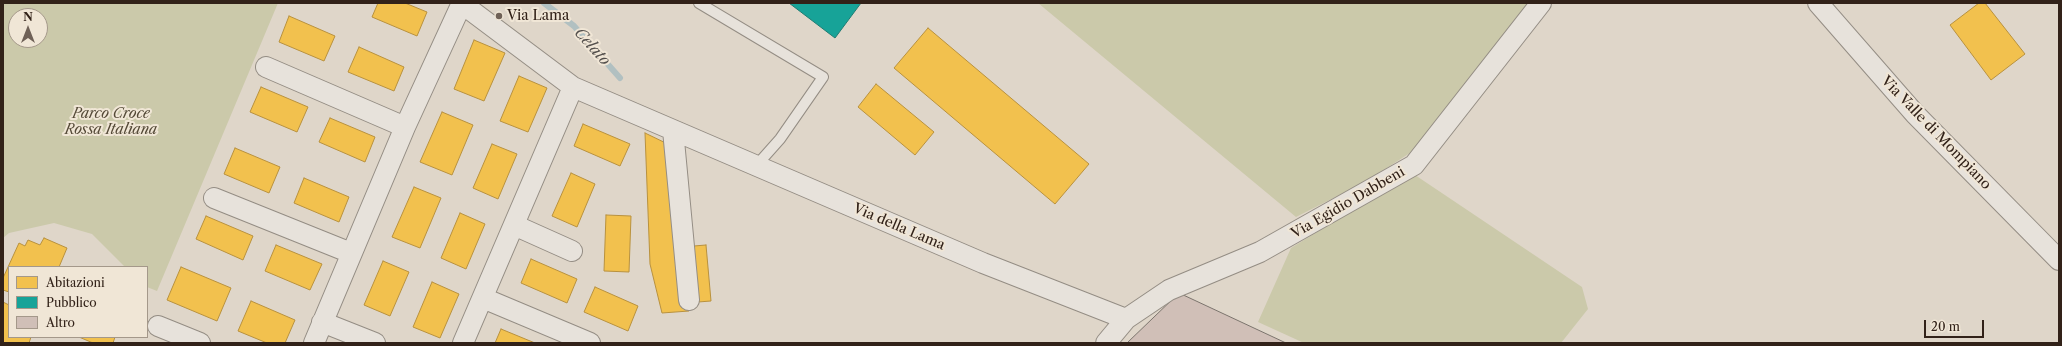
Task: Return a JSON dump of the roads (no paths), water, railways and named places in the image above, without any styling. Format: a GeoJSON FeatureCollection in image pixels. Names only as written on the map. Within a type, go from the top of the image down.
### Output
{"type":"FeatureCollection","features":[{"type":"Feature","properties":{"kind":"street","name":"Via della Lama"},"geometry":{"type":"LineString","coordinates":[[462,3],[573,87],[983,263],[1126,319]]}},
{"type":"Feature","properties":{"kind":"street"},"geometry":{"type":"LineString","coordinates":[[314,343],[405,127],[462,3]]}},
{"type":"Feature","properties":{"kind":"street","name":"Via Egidio Dabbeni"},"geometry":{"type":"LineString","coordinates":[[1106,343],[1126,319],[1169,290],[1260,252],[1414,165],[1541,3]]}},
{"type":"Feature","properties":{"kind":"street","name":"Via Valle di Mompiano"},"geometry":{"type":"LineString","coordinates":[[1818,3],[1915,114],[2059,260]]}},
{"type":"Feature","properties":{"kind":"street"},"geometry":{"type":"LineString","coordinates":[[266,67],[405,127]]}},
{"type":"Feature","properties":{"kind":"street"},"geometry":{"type":"LineString","coordinates":[[463,343],[573,87]]}},
{"type":"Feature","properties":{"kind":"street"},"geometry":{"type":"LineString","coordinates":[[673,130],[689,300]]}},
{"type":"Feature","properties":{"kind":"street"},"geometry":{"type":"LineString","coordinates":[[214,198],[351,253]]}},
{"type":"Feature","properties":{"kind":"street"},"geometry":{"type":"LineString","coordinates":[[514,225],[572,251]]}},
{"type":"Feature","properties":{"kind":"street"},"geometry":{"type":"LineString","coordinates":[[483,298],[590,343]]}},
{"type":"Feature","properties":{"kind":"street"},"geometry":{"type":"LineString","coordinates":[[322,322],[375,343]]}},
{"type":"Feature","properties":{"kind":"street"},"geometry":{"type":"LineString","coordinates":[[158,326],[200,343]]}},
{"type":"Feature","properties":{"kind":"lane"},"geometry":{"type":"LineString","coordinates":[[699,3],[823,77],[780,138],[756,166]]}},
{"type":"Feature","properties":{"kind":"waterway","name":"Celato"},"geometry":{"type":"LineString","coordinates":[[544,3],[574,26],[620,78]]}},
{"type":"Feature","properties":{"kind":"place","name":"Via Lama"},"geometry":{"type":"Point","coordinates":[499,16]}},
{"type":"Feature","properties":{"kind":"park label","name":"Parco Croce Rossa Italiana"},"geometry":{"type":"Point","coordinates":[111,122]}}]}
